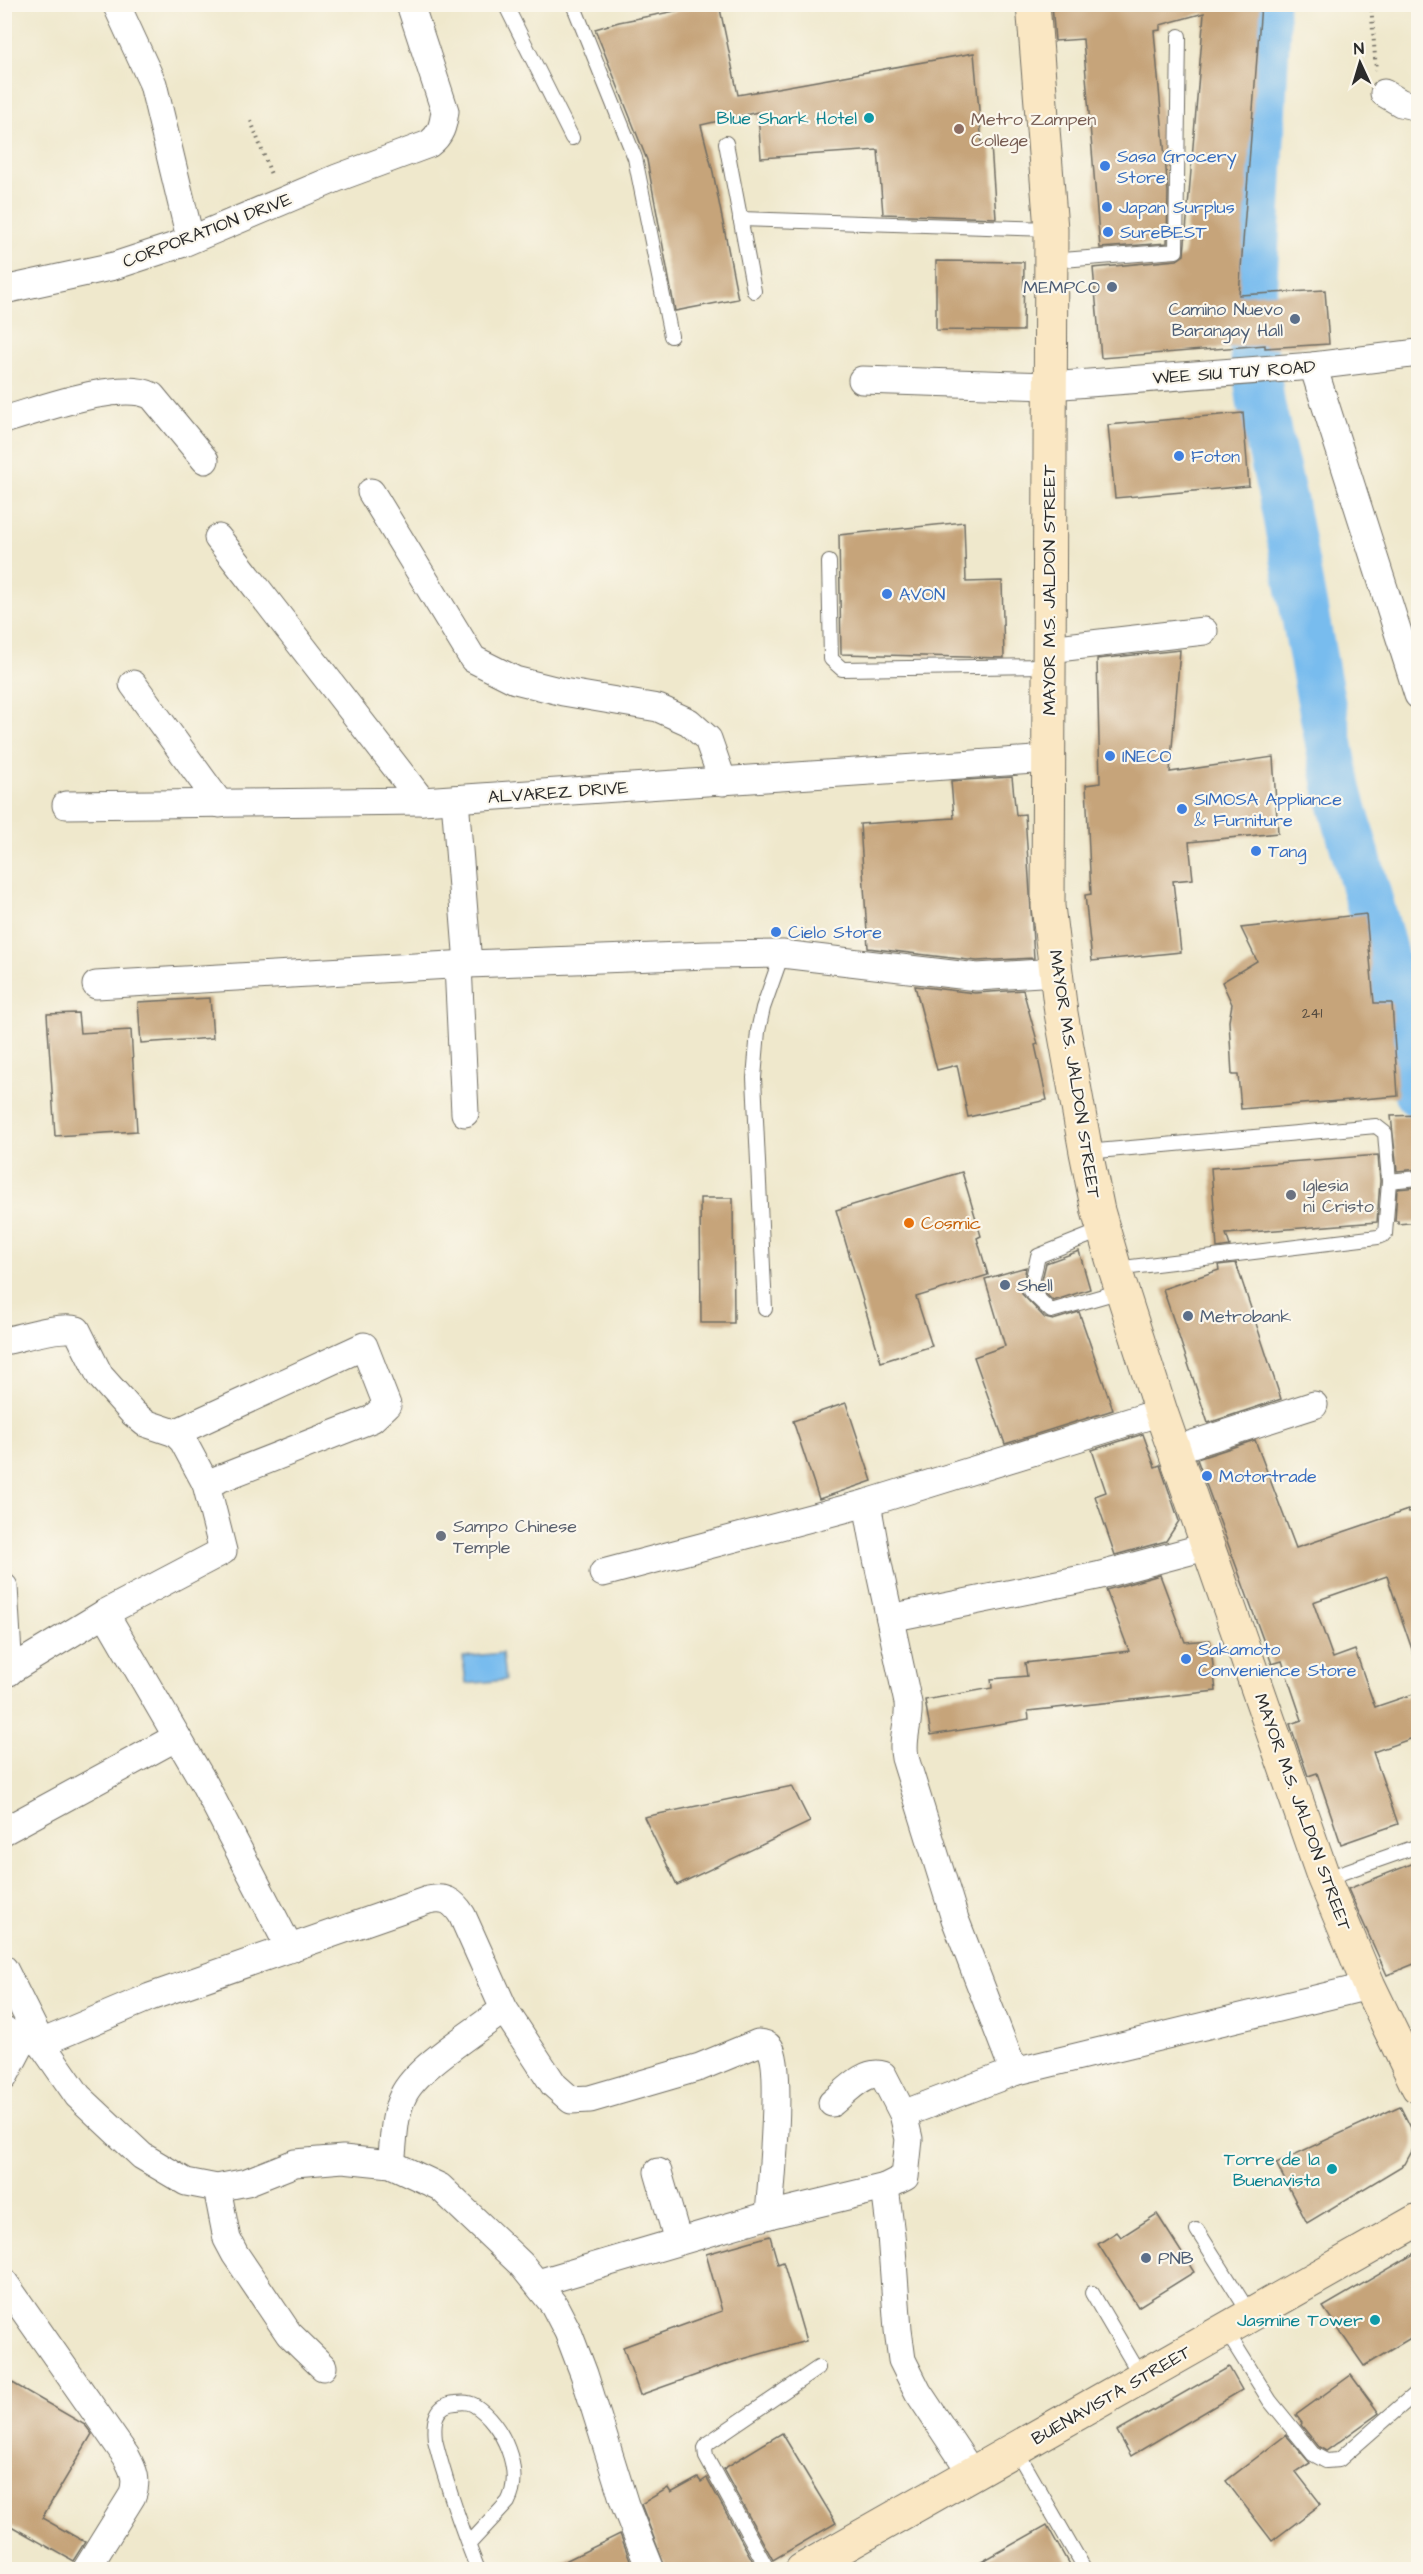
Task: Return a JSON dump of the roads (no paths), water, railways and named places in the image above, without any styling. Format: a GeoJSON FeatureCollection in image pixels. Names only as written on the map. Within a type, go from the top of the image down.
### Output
{"type":"FeatureCollection","features":[{"type":"Feature","properties":{"kind":"main road","name":"MAYOR M.S. JALDON STREET"},"geometry":{"type":"LineString","coordinates":[[1033,4],[1051,229],[1048,906],[1056,972],[1086,1152],[1103,1230],[1161,1412],[1324,1879],[1369,1986],[1419,2087]]}},
{"type":"Feature","properties":{"kind":"main road","name":"BUENAVISTA STREET"},"geometry":{"type":"LineString","coordinates":[[802,2570],[1419,2220]]}},
{"type":"Feature","properties":{"kind":"street","name":"CORPORATION DRIVE"},"geometry":{"type":"LineString","coordinates":[[4,290],[114,266],[181,244],[190,238],[282,203],[337,178],[429,144],[437,138],[443,127],[445,111],[410,4]]}},
{"type":"Feature","properties":{"kind":"street"},"geometry":{"type":"LineString","coordinates":[[122,5],[153,84],[190,238]]}},
{"type":"Feature","properties":{"kind":"street"},"geometry":{"type":"LineString","coordinates":[[1384,93],[1401,104],[1419,106]]}},
{"type":"Feature","properties":{"kind":"street","name":"WEE SIU TUY ROAD"},"geometry":{"type":"LineString","coordinates":[[862,380],[1050,386],[1313,366],[1419,353]]}},
{"type":"Feature","properties":{"kind":"street"},"geometry":{"type":"LineString","coordinates":[[1313,366],[1419,695]]}},
{"type":"Feature","properties":{"kind":"street"},"geometry":{"type":"LineString","coordinates":[[4,420],[98,395],[131,389],[142,391],[152,396],[205,460]]}},
{"type":"Feature","properties":{"kind":"street"},"geometry":{"type":"LineString","coordinates":[[371,492],[473,659],[515,680],[563,692],[658,708],[689,722],[708,740],[723,782]]}},
{"type":"Feature","properties":{"kind":"street"},"geometry":{"type":"LineString","coordinates":[[218,538],[422,801]]}},
{"type":"Feature","properties":{"kind":"street"},"geometry":{"type":"LineString","coordinates":[[1049,658],[1204,631]]}},
{"type":"Feature","properties":{"kind":"street"},"geometry":{"type":"LineString","coordinates":[[133,684],[220,804]]}},
{"type":"Feature","properties":{"kind":"street","name":"ALVAREZ DRIVE"},"geometry":{"type":"LineString","coordinates":[[66,805],[422,801],[1049,759]]}},
{"type":"Feature","properties":{"kind":"street"},"geometry":{"type":"LineString","coordinates":[[455,799],[463,964],[465,1113]]}},
{"type":"Feature","properties":{"kind":"street"},"geometry":{"type":"LineString","coordinates":[[96,986],[463,964],[782,954],[977,977],[1056,972]]}},
{"type":"Feature","properties":{"kind":"street"},"geometry":{"type":"LineString","coordinates":[[4,1341],[55,1330],[71,1328],[77,1330],[100,1376],[133,1413],[145,1423],[175,1433],[183,1441],[206,1484],[223,1551],[105,1613],[7,1673],[4,1587]]}},
{"type":"Feature","properties":{"kind":"street"},"geometry":{"type":"LineString","coordinates":[[175,1433],[364,1346],[387,1405],[372,1419],[206,1484]]}},
{"type":"Feature","properties":{"kind":"street"},"geometry":{"type":"LineString","coordinates":[[1174,1450],[1314,1405]]}},
{"type":"Feature","properties":{"kind":"street"},"geometry":{"type":"LineString","coordinates":[[603,1573],[867,1503],[1161,1412]]}},
{"type":"Feature","properties":{"kind":"street"},"geometry":{"type":"LineString","coordinates":[[867,1503],[908,1703],[909,1714],[902,1740],[905,1758],[955,1919],[1014,2072]]}},
{"type":"Feature","properties":{"kind":"street"},"geometry":{"type":"LineString","coordinates":[[890,1618],[1097,1575],[1209,1546]]}},
{"type":"Feature","properties":{"kind":"street"},"geometry":{"type":"LineString","coordinates":[[105,1613],[204,1783],[290,1949]]}},
{"type":"Feature","properties":{"kind":"street"},"geometry":{"type":"LineString","coordinates":[[4,1831],[177,1737]]}},
{"type":"Feature","properties":{"kind":"street"},"geometry":{"type":"LineString","coordinates":[[4,2077],[23,2038],[438,1898],[448,1900],[462,1915],[504,2009],[554,2085],[571,2100],[590,2099],[700,2067],[758,2043],[766,2044],[771,2049],[776,2078],[769,2215]]}},
{"type":"Feature","properties":{"kind":"street"},"geometry":{"type":"LineString","coordinates":[[4,1969],[23,2038],[78,2096],[142,2156],[186,2182],[216,2188],[247,2182],[295,2163],[343,2159],[391,2164],[440,2187],[538,2283],[554,2305],[568,2332],[625,2505],[651,2570]]}},
{"type":"Feature","properties":{"kind":"street"},"geometry":{"type":"LineString","coordinates":[[903,2114],[1014,2072],[1369,1986]]}},
{"type":"Feature","properties":{"kind":"street"},"geometry":{"type":"LineString","coordinates":[[391,2164],[397,2117],[403,2096],[416,2076],[504,2009]]}},
{"type":"Feature","properties":{"kind":"street"},"geometry":{"type":"LineString","coordinates":[[538,2283],[769,2215],[885,2187],[905,2176],[909,2139],[903,2114],[883,2075],[875,2073],[867,2075],[832,2103]]}},
{"type":"Feature","properties":{"kind":"street"},"geometry":{"type":"LineString","coordinates":[[658,2172],[678,2241]]}},
{"type":"Feature","properties":{"kind":"street"},"geometry":{"type":"LineString","coordinates":[[885,2187],[902,2360],[918,2392],[973,2475]]}},
{"type":"Feature","properties":{"kind":"street"},"geometry":{"type":"LineString","coordinates":[[216,2188],[227,2240],[235,2254],[288,2334],[323,2367]]}},
{"type":"Feature","properties":{"kind":"street"},"geometry":{"type":"LineString","coordinates":[[4,2282],[126,2457],[135,2475],[136,2486],[132,2496],[86,2570]]}},
{"type":"Feature","properties":{"kind":"lane"},"geometry":{"type":"LineString","coordinates":[[505,4],[572,138]]}},
{"type":"Feature","properties":{"kind":"lane"},"geometry":{"type":"LineString","coordinates":[[573,4],[635,158],[671,336]]}},
{"type":"Feature","properties":{"kind":"lane"},"geometry":{"type":"LineString","coordinates":[[1050,261],[1176,251],[1179,36]]}},
{"type":"Feature","properties":{"kind":"lane"},"geometry":{"type":"LineString","coordinates":[[726,143],[754,291]]}},
{"type":"Feature","properties":{"kind":"lane"},"geometry":{"type":"LineString","coordinates":[[740,219],[1051,229]]}},
{"type":"Feature","properties":{"kind":"lane"},"geometry":{"type":"LineString","coordinates":[[829,562],[831,659],[842,669],[1049,658]]}},
{"type":"Feature","properties":{"kind":"lane"},"geometry":{"type":"LineString","coordinates":[[765,1309],[754,1078],[758,1031],[769,986],[782,954]]}},
{"type":"Feature","properties":{"kind":"lane"},"geometry":{"type":"LineString","coordinates":[[1086,1152],[1376,1125],[1386,1133],[1389,1181],[1387,1226],[1385,1234],[1378,1238],[1118,1280],[1051,1311],[1030,1291],[1038,1256],[1103,1230]]}},
{"type":"Feature","properties":{"kind":"lane"},"geometry":{"type":"LineString","coordinates":[[1389,1181],[1419,1178]]}},
{"type":"Feature","properties":{"kind":"lane"},"geometry":{"type":"LineString","coordinates":[[1324,1879],[1419,1846]]}},
{"type":"Feature","properties":{"kind":"lane"},"geometry":{"type":"LineString","coordinates":[[1197,2230],[1270,2401],[1313,2454],[1326,2461],[1339,2460],[1419,2391]]}},
{"type":"Feature","properties":{"kind":"lane"},"geometry":{"type":"LineString","coordinates":[[1092,2293],[1142,2378]]}},
{"type":"Feature","properties":{"kind":"lane"},"geometry":{"type":"LineString","coordinates":[[768,2570],[706,2457],[705,2448],[708,2443],[818,2368]]}},
{"type":"Feature","properties":{"kind":"lane"},"geometry":{"type":"LineString","coordinates":[[468,2546],[508,2502],[513,2494],[515,2472],[513,2460],[494,2425],[475,2405],[453,2403],[443,2405],[436,2414],[435,2440],[442,2470],[468,2546],[478,2570]]}},
{"type":"Feature","properties":{"kind":"lane"},"geometry":{"type":"LineString","coordinates":[[1016,2450],[1085,2570]]}},
{"type":"Feature","properties":{"kind":"water"},"geometry":{"type":"Polygon","coordinates":[[[502,1653],[505,1680],[466,1684],[463,1657],[502,1653]]]}},
{"type":"Feature","properties":{"kind":"waterway"},"geometry":{"type":"LineString","coordinates":[[1265,4],[1266,31],[1251,328],[1261,404],[1284,504],[1338,791],[1379,936],[1418,1093]]}},
{"type":"Feature","properties":{"kind":"place","name":"Blue Shark Hotel"},"geometry":{"type":"Point","coordinates":[869,118]}},
{"type":"Feature","properties":{"kind":"place","name":"Metro Zampen College"},"geometry":{"type":"Point","coordinates":[959,129]}},
{"type":"Feature","properties":{"kind":"place","name":"Sasa Grocery Store"},"geometry":{"type":"Point","coordinates":[1105,166]}},
{"type":"Feature","properties":{"kind":"place","name":"Japan Surplus"},"geometry":{"type":"Point","coordinates":[1107,207]}},
{"type":"Feature","properties":{"kind":"place","name":"SureBEST"},"geometry":{"type":"Point","coordinates":[1108,232]}},
{"type":"Feature","properties":{"kind":"place","name":"MEMPCO"},"geometry":{"type":"Point","coordinates":[1112,287]}},
{"type":"Feature","properties":{"kind":"place","name":"Camino Nuevo Barangay Hall"},"geometry":{"type":"Point","coordinates":[1295,319]}},
{"type":"Feature","properties":{"kind":"place","name":"Foton"},"geometry":{"type":"Point","coordinates":[1179,456]}},
{"type":"Feature","properties":{"kind":"place","name":"AVON"},"geometry":{"type":"Point","coordinates":[887,594]}},
{"type":"Feature","properties":{"kind":"place","name":"INECO"},"geometry":{"type":"Point","coordinates":[1110,756]}},
{"type":"Feature","properties":{"kind":"place","name":"SIMOSA Appliance & Furniture"},"geometry":{"type":"Point","coordinates":[1182,809]}},
{"type":"Feature","properties":{"kind":"place","name":"Tang"},"geometry":{"type":"Point","coordinates":[1256,851]}},
{"type":"Feature","properties":{"kind":"place","name":"Cielo Store"},"geometry":{"type":"Point","coordinates":[776,932]}},
{"type":"Feature","properties":{"kind":"place","name":"Iglesia ni Cristo"},"geometry":{"type":"Point","coordinates":[1291,1195]}},
{"type":"Feature","properties":{"kind":"place","name":"Cosmic"},"geometry":{"type":"Point","coordinates":[909,1223]}},
{"type":"Feature","properties":{"kind":"place","name":"Shell"},"geometry":{"type":"Point","coordinates":[1005,1285]}},
{"type":"Feature","properties":{"kind":"place","name":"Metrobank"},"geometry":{"type":"Point","coordinates":[1188,1316]}},
{"type":"Feature","properties":{"kind":"place","name":"Motortrade"},"geometry":{"type":"Point","coordinates":[1207,1476]}},
{"type":"Feature","properties":{"kind":"place","name":"Sampo Chinese Temple"},"geometry":{"type":"Point","coordinates":[441,1536]}},
{"type":"Feature","properties":{"kind":"place","name":"Sakamoto Convenience Store"},"geometry":{"type":"Point","coordinates":[1186,1659]}},
{"type":"Feature","properties":{"kind":"place","name":"Torre de la Buenavista"},"geometry":{"type":"Point","coordinates":[1332,2169]}},
{"type":"Feature","properties":{"kind":"place","name":"PNB"},"geometry":{"type":"Point","coordinates":[1146,2258]}},
{"type":"Feature","properties":{"kind":"place","name":"Jasmine Tower"},"geometry":{"type":"Point","coordinates":[1375,2320]}}]}
